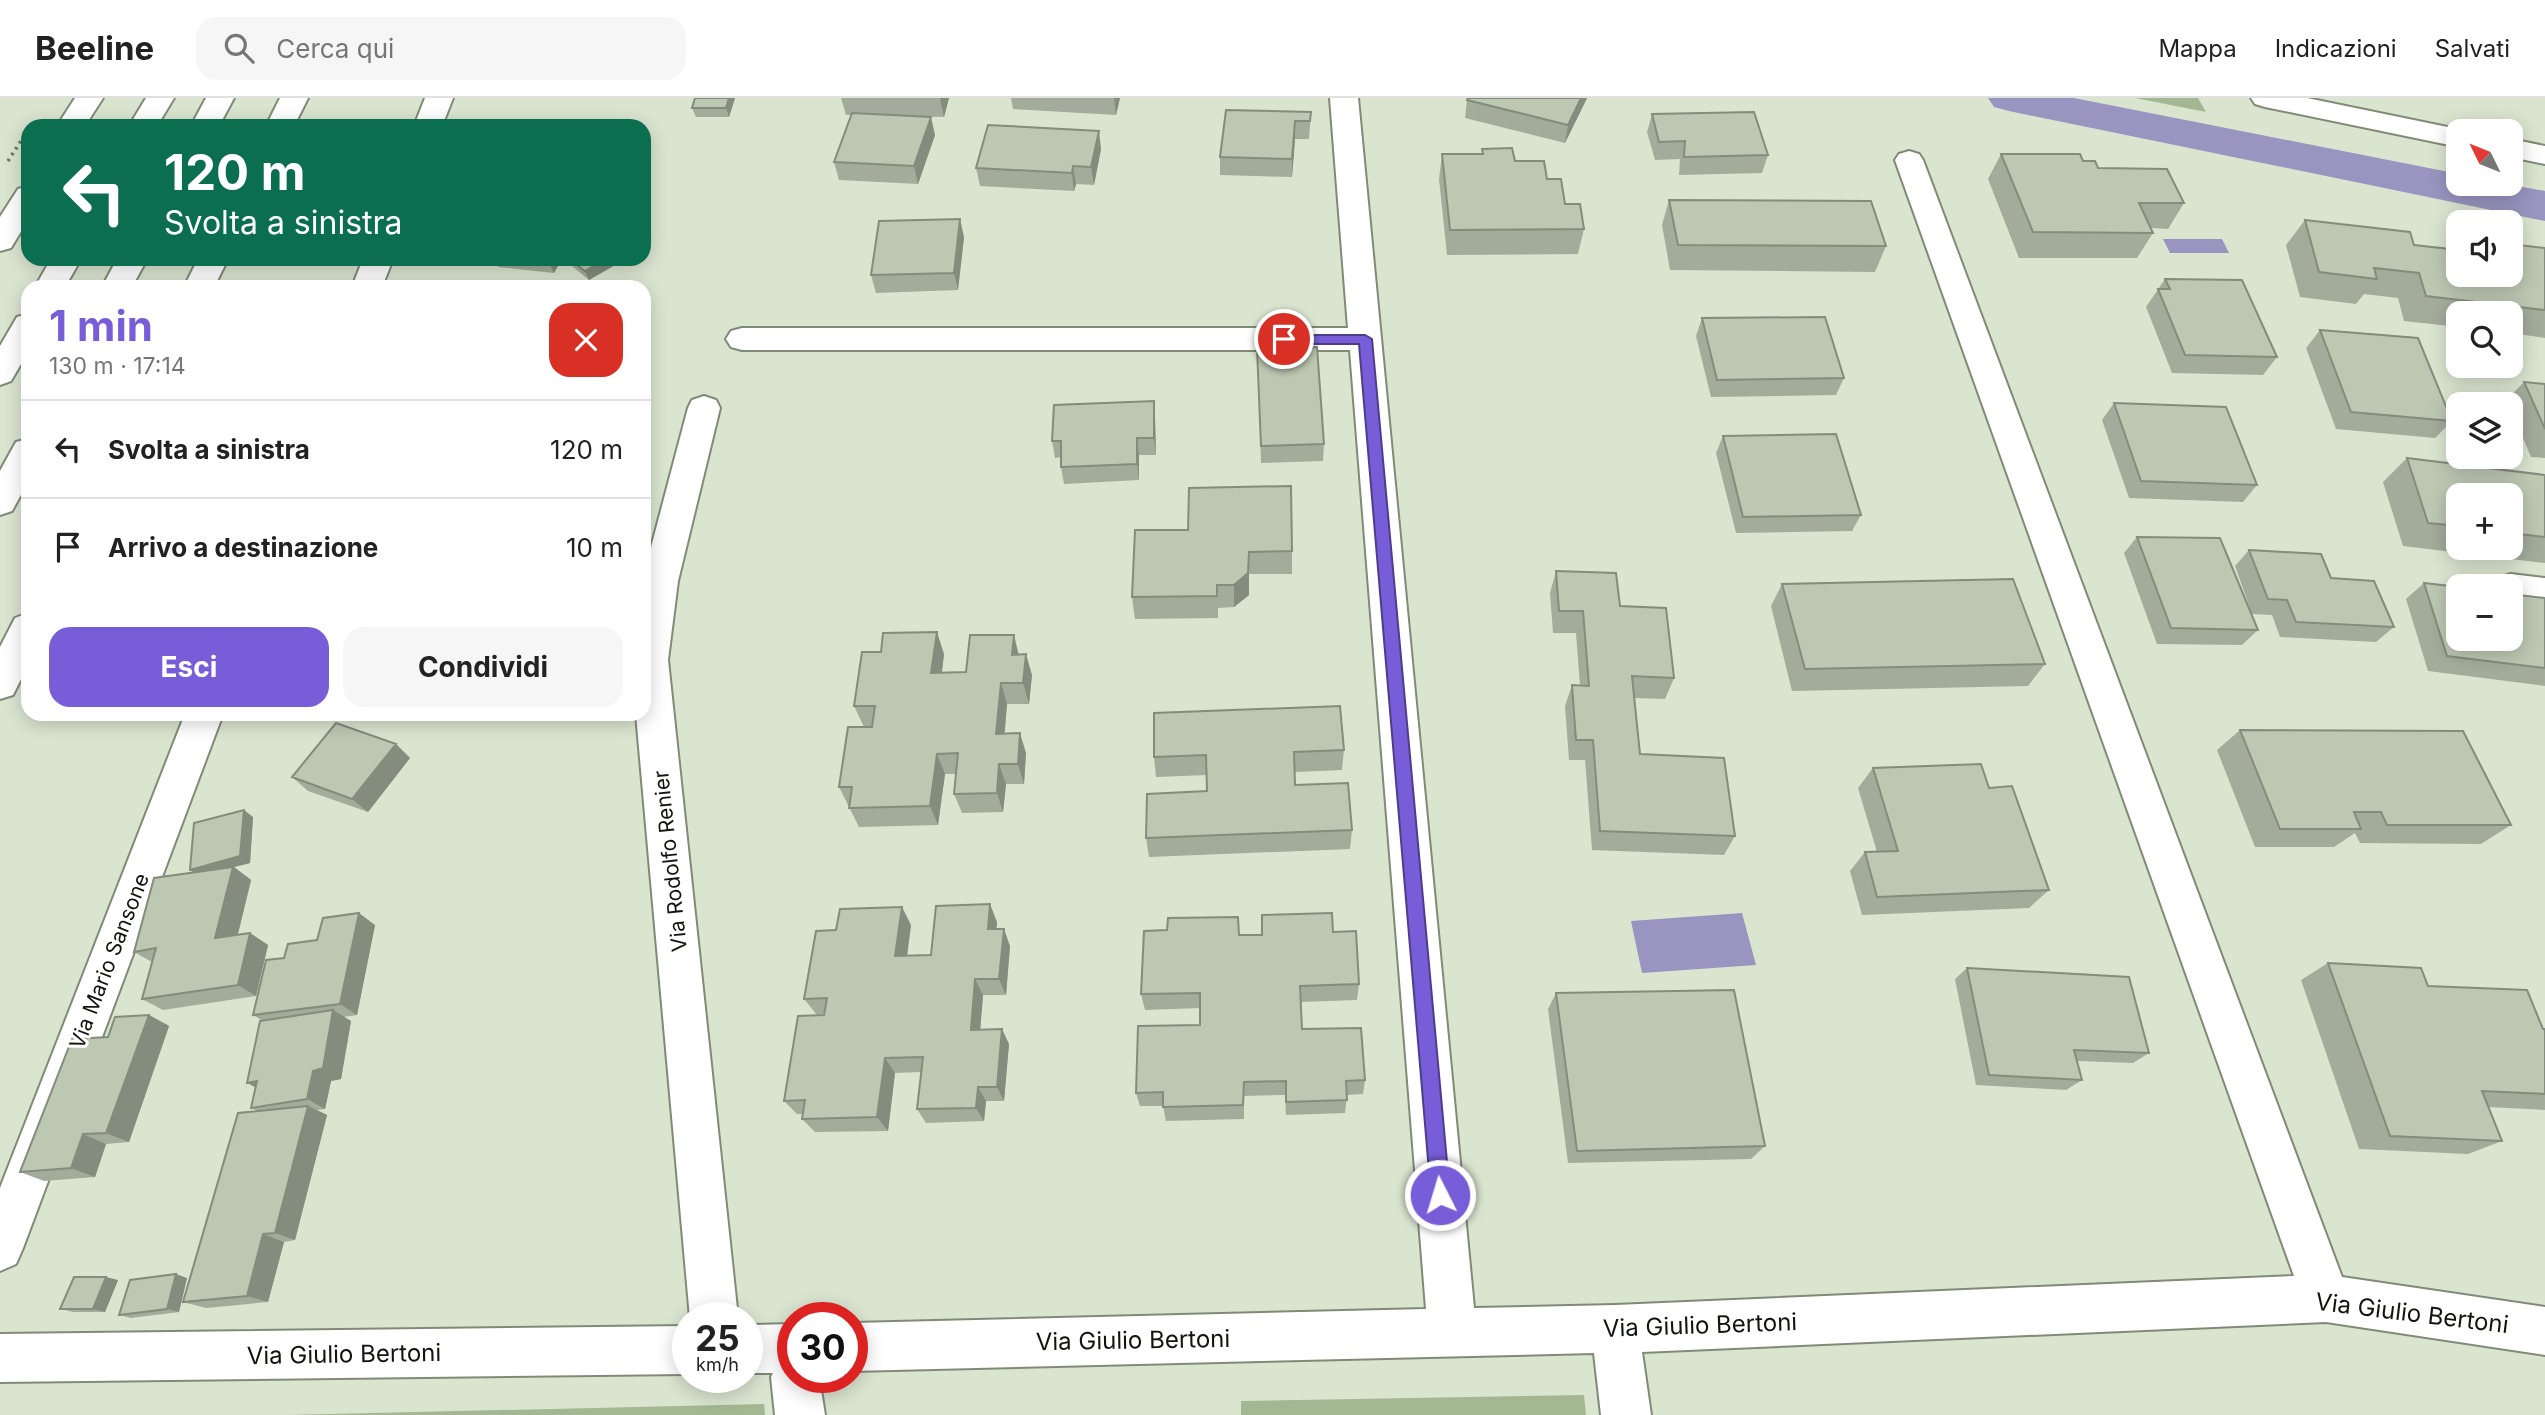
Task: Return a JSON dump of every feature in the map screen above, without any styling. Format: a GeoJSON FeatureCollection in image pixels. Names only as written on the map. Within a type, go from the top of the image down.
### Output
{"type":"FeatureCollection","features":[{"type":"Feature","properties":{"kind":"street"},"geometry":{"type":"LineString","coordinates":[[76,119],[89,98]]}},
{"type":"Feature","properties":{"kind":"street"},"geometry":{"type":"LineString","coordinates":[[148,119],[160,98]]}},
{"type":"Feature","properties":{"kind":"street"},"geometry":{"type":"LineString","coordinates":[[209,119],[220,98]]}},
{"type":"Feature","properties":{"kind":"street"},"geometry":{"type":"LineString","coordinates":[[284,119],[294,98]]}},
{"type":"Feature","properties":{"kind":"street"},"geometry":{"type":"LineString","coordinates":[[432,119],[439,98]]}},
{"type":"Feature","properties":{"kind":"street"},"geometry":{"type":"LineString","coordinates":[[1344,98],[1452,1333]]}},
{"type":"Feature","properties":{"kind":"street"},"geometry":{"type":"LineString","coordinates":[[2265,98],[2446,135]]}},
{"type":"Feature","properties":{"kind":"street"},"geometry":{"type":"LineString","coordinates":[[2524,151],[2545,155]]}},
{"type":"Feature","properties":{"kind":"street"},"geometry":{"type":"LineString","coordinates":[[1909,160],[2326,1298]]}},
{"type":"Feature","properties":{"kind":"street"},"geometry":{"type":"LineString","coordinates":[[0,240],[21,207]]}},
{"type":"Feature","properties":{"kind":"street"},"geometry":{"type":"LineString","coordinates":[[0,373],[21,337]]}},
{"type":"Feature","properties":{"kind":"street"},"geometry":{"type":"LineString","coordinates":[[743,339],[1365,339]]}},
{"type":"Feature","properties":{"kind":"street","name":"Via Rodolfo Renier"},"geometry":{"type":"LineString","coordinates":[[651,652],[660,581],[704,408]]}},
{"type":"Feature","properties":{"kind":"street"},"geometry":{"type":"LineString","coordinates":[[0,502],[21,464]]}},
{"type":"Feature","properties":{"kind":"street"},"geometry":{"type":"LineString","coordinates":[[2523,589],[2545,592]]}},
{"type":"Feature","properties":{"kind":"street"},"geometry":{"type":"LineString","coordinates":[[0,684],[21,642]]}},
{"type":"Feature","properties":{"kind":"street","name":"Via Rodolfo Renier"},"geometry":{"type":"LineString","coordinates":[[651,670],[712,1302]]}},
{"type":"Feature","properties":{"kind":"street","name":"Via Mario Sansone"},"geometry":{"type":"LineString","coordinates":[[0,1248],[201,721]]}},
{"type":"Feature","properties":{"kind":"street","name":"Via Giulio Bertoni"},"geometry":{"type":"LineString","coordinates":[[868,1347],[1615,1329],[2326,1298],[2545,1331]]}},
{"type":"Feature","properties":{"kind":"street"},"geometry":{"type":"LineString","coordinates":[[1615,1329],[1626,1415]]}},
{"type":"Feature","properties":{"kind":"street","name":"Via Giulio Bertoni"},"geometry":{"type":"LineString","coordinates":[[0,1358],[672,1350]]}},
{"type":"Feature","properties":{"kind":"street"},"geometry":{"type":"LineString","coordinates":[[794,1393],[800,1415]]}},
{"type":"Feature","properties":{"kind":"path"},"geometry":{"type":"LineString","coordinates":[[7,162],[21,140]]}},
{"type":"Feature","properties":{"kind":"green space"},"geometry":{"type":"Polygon","coordinates":[[[2135,98],[2198,98],[2206,112],[2135,98]]]}},
{"type":"Feature","properties":{"kind":"green space"},"geometry":{"type":"Polygon","coordinates":[[[1584,1395],[1586,1415],[1241,1415],[1241,1401],[1584,1395]]]}},
{"type":"Feature","properties":{"kind":"green space"},"geometry":{"type":"Polygon","coordinates":[[[764,1404],[765,1415],[288,1415],[764,1404]]]}},
{"type":"Feature","properties":{"kind":"shaded area"},"geometry":{"type":"Polygon","coordinates":[[[2163,239],[2222,239],[2229,253],[2170,253],[2163,239]]]}},
{"type":"Feature","properties":{"kind":"shaded area"},"geometry":{"type":"Polygon","coordinates":[[[1742,913],[1756,965],[1642,973],[1631,921],[1742,913]]]}},
{"type":"Feature","properties":{"kind":"building"},"geometry":{"type":"Polygon","coordinates":[[[695,98],[729,98],[726,108],[692,108],[695,98]]]}},
{"type":"Feature","properties":{"kind":"building"},"geometry":{"type":"Polygon","coordinates":[[[1581,98],[1568,125],[1467,100],[1581,98]]]}},
{"type":"Feature","properties":{"kind":"building"},"geometry":{"type":"Polygon","coordinates":[[[1226,110],[1311,112],[1310,121],[1295,121],[1292,159],[1220,157],[1226,110]]]}},
{"type":"Feature","properties":{"kind":"building"},"geometry":{"type":"Polygon","coordinates":[[[1754,112],[1768,155],[1684,157],[1685,141],[1659,142],[1652,114],[1754,112]]]}},
{"type":"Feature","properties":{"kind":"building"},"geometry":{"type":"Polygon","coordinates":[[[852,113],[931,117],[914,166],[834,162],[852,113]]]}},
{"type":"Feature","properties":{"kind":"building"},"geometry":{"type":"Polygon","coordinates":[[[988,125],[1099,131],[1091,167],[1073,166],[1072,173],[976,168],[988,125]]]}},
{"type":"Feature","properties":{"kind":"building"},"geometry":{"type":"Polygon","coordinates":[[[1512,148],[1515,161],[1544,161],[1547,179],[1561,179],[1565,204],[1580,204],[1584,229],[1450,230],[1442,154],[1483,154],[1482,149],[1512,148]]]}},
{"type":"Feature","properties":{"kind":"building"},"geometry":{"type":"Polygon","coordinates":[[[2001,154],[2080,154],[2083,161],[2095,161],[2098,168],[2167,169],[2184,203],[2139,203],[2153,233],[2033,232],[2001,154]]]}},
{"type":"Feature","properties":{"kind":"building"},"geometry":{"type":"Polygon","coordinates":[[[1669,200],[1871,201],[1886,246],[1678,245],[1669,200]]]}},
{"type":"Feature","properties":{"kind":"building"},"geometry":{"type":"Polygon","coordinates":[[[960,219],[954,273],[871,275],[879,221],[960,219]]]}},
{"type":"Feature","properties":{"kind":"building"},"geometry":{"type":"Polygon","coordinates":[[[2305,220],[2410,232],[2414,245],[2446,249],[2446,287],[2523,287],[2523,245],[2545,248],[2545,310],[2523,307],[2523,301],[2468,301],[2426,296],[2419,273],[2374,268],[2377,279],[2319,272],[2305,220]]]}},
{"type":"Feature","properties":{"kind":"building"},"geometry":{"type":"Polygon","coordinates":[[[578,266],[593,266],[585,271],[578,266]]]}},
{"type":"Feature","properties":{"kind":"building"},"geometry":{"type":"Polygon","coordinates":[[[2165,279],[2242,280],[2277,357],[2185,355],[2158,289],[2170,289],[2165,279]]]}},
{"type":"Feature","properties":{"kind":"building"},"geometry":{"type":"Polygon","coordinates":[[[1825,317],[1844,378],[1717,380],[1702,318],[1825,317]]]}},
{"type":"Feature","properties":{"kind":"building"},"geometry":{"type":"Polygon","coordinates":[[[2320,330],[2418,338],[2446,406],[2446,420],[2351,412],[2320,330]]]}},
{"type":"Feature","properties":{"kind":"building"},"geometry":{"type":"Polygon","coordinates":[[[1317,347],[1324,444],[1261,446],[1257,348],[1317,347]]]}},
{"type":"Feature","properties":{"kind":"building"},"geometry":{"type":"Polygon","coordinates":[[[2524,382],[2545,384],[2545,429],[2524,382]]]}},
{"type":"Feature","properties":{"kind":"building"},"geometry":{"type":"Polygon","coordinates":[[[1154,401],[1154,438],[1137,438],[1137,464],[1061,467],[1061,441],[1052,441],[1054,405],[1154,401]]]}},
{"type":"Feature","properties":{"kind":"building"},"geometry":{"type":"Polygon","coordinates":[[[2114,403],[2226,407],[2257,485],[2141,481],[2114,403]]]}},
{"type":"Feature","properties":{"kind":"building"},"geometry":{"type":"Polygon","coordinates":[[[1836,434],[1861,515],[1743,517],[1723,436],[1836,434]]]}},
{"type":"Feature","properties":{"kind":"building"},"geometry":{"type":"Polygon","coordinates":[[[2407,458],[2446,463],[2446,469],[2496,469],[2545,475],[2545,537],[2523,534],[2523,483],[2446,483],[2446,525],[2428,523],[2407,458]]]}},
{"type":"Feature","properties":{"kind":"building"},"geometry":{"type":"Polygon","coordinates":[[[1291,486],[1292,551],[1249,552],[1248,573],[1234,585],[1217,585],[1217,596],[1132,597],[1135,530],[1188,530],[1189,488],[1291,486]]]}},
{"type":"Feature","properties":{"kind":"building"},"geometry":{"type":"Polygon","coordinates":[[[2137,537],[2220,538],[2258,630],[2171,628],[2137,537]]]}},
{"type":"Feature","properties":{"kind":"building"},"geometry":{"type":"Polygon","coordinates":[[[2249,550],[2321,554],[2331,578],[2374,581],[2394,627],[2296,622],[2287,600],[2268,599],[2249,550]]]}},
{"type":"Feature","properties":{"kind":"building"},"geometry":{"type":"Polygon","coordinates":[[[1556,571],[1616,573],[1620,606],[1666,608],[1674,678],[1632,676],[1640,754],[1724,758],[1735,836],[1600,831],[1593,740],[1576,740],[1572,685],[1589,686],[1583,611],[1559,611],[1556,571]]]}},
{"type":"Feature","properties":{"kind":"building"},"geometry":{"type":"Polygon","coordinates":[[[2013,579],[2045,664],[1805,669],[1782,584],[2013,579]]]}},
{"type":"Feature","properties":{"kind":"building"},"geometry":{"type":"Polygon","coordinates":[[[2424,583],[2446,586],[2446,651],[2523,651],[2523,595],[2545,598],[2545,668],[2447,656],[2424,583]]]}},
{"type":"Feature","properties":{"kind":"building"},"geometry":{"type":"Polygon","coordinates":[[[937,632],[931,673],[966,672],[970,635],[1014,635],[1012,655],[1026,654],[1023,683],[1001,683],[996,734],[1020,733],[1018,764],[999,764],[997,793],[954,794],[958,753],[937,754],[930,806],[849,808],[852,787],[839,787],[848,727],[872,727],[875,706],[854,706],[862,652],[881,652],[883,633],[937,632]]]}},
{"type":"Feature","properties":{"kind":"building"},"geometry":{"type":"Polygon","coordinates":[[[1340,706],[1344,750],[1294,752],[1295,785],[1348,783],[1352,830],[1146,838],[1147,794],[1207,791],[1206,755],[1154,757],[1154,713],[1340,706]]]}},
{"type":"Feature","properties":{"kind":"building"},"geometry":{"type":"Polygon","coordinates":[[[336,723],[396,744],[352,799],[292,777],[336,723]]]}},
{"type":"Feature","properties":{"kind":"building"},"geometry":{"type":"Polygon","coordinates":[[[2240,730],[2463,731],[2511,825],[2387,825],[2381,812],[2354,812],[2361,829],[2280,829],[2240,730]]]}},
{"type":"Feature","properties":{"kind":"building"},"geometry":{"type":"Polygon","coordinates":[[[1981,764],[1989,788],[2012,786],[2049,890],[1877,897],[1865,852],[1898,851],[1873,768],[1981,764]]]}},
{"type":"Feature","properties":{"kind":"building"},"geometry":{"type":"Polygon","coordinates":[[[244,810],[240,856],[190,870],[194,823],[244,810]]]}},
{"type":"Feature","properties":{"kind":"building"},"geometry":{"type":"Polygon","coordinates":[[[233,867],[215,938],[250,933],[238,985],[142,999],[156,948],[134,952],[154,878],[233,867]]]}},
{"type":"Feature","properties":{"kind":"building"},"geometry":{"type":"Polygon","coordinates":[[[990,904],[988,929],[1004,929],[999,979],[975,979],[971,1030],[1002,1029],[997,1087],[978,1087],[976,1108],[917,1109],[923,1057],[885,1058],[877,1117],[802,1119],[805,1100],[784,1101],[798,1016],[824,1015],[827,998],[804,999],[816,931],[836,930],[840,909],[902,907],[895,956],[931,955],[936,906],[990,904]]]}},
{"type":"Feature","properties":{"kind":"building"},"geometry":{"type":"Polygon","coordinates":[[[359,913],[340,1004],[253,1015],[266,960],[284,958],[288,944],[317,940],[323,918],[359,913]]]}},
{"type":"Feature","properties":{"kind":"building"},"geometry":{"type":"Polygon","coordinates":[[[1332,913],[1333,932],[1356,931],[1359,984],[1300,986],[1302,1029],[1361,1028],[1365,1080],[1346,1081],[1347,1100],[1286,1102],[1286,1081],[1244,1082],[1243,1105],[1163,1107],[1163,1092],[1136,1093],[1138,1026],[1200,1025],[1200,993],[1141,994],[1144,931],[1167,930],[1168,918],[1238,917],[1239,935],[1262,935],[1262,915],[1332,913]]]}},
{"type":"Feature","properties":{"kind":"building"},"geometry":{"type":"Polygon","coordinates":[[[2328,963],[2421,968],[2428,986],[2527,990],[2545,1029],[2545,1094],[2482,1091],[2502,1141],[2390,1136],[2328,963]]]}},
{"type":"Feature","properties":{"kind":"building"},"geometry":{"type":"Polygon","coordinates":[[[1967,968],[2129,977],[2149,1053],[2074,1050],[2082,1080],[1989,1075],[1967,968]]]}},
{"type":"Feature","properties":{"kind":"building"},"geometry":{"type":"Polygon","coordinates":[[[1734,990],[1765,1146],[1577,1151],[1556,993],[1734,990]]]}},
{"type":"Feature","properties":{"kind":"building"},"geometry":{"type":"Polygon","coordinates":[[[333,1010],[323,1068],[313,1071],[307,1099],[251,1108],[257,1081],[247,1083],[260,1021],[333,1010]]]}},
{"type":"Feature","properties":{"kind":"building"},"geometry":{"type":"Polygon","coordinates":[[[149,1015],[106,1133],[83,1134],[71,1168],[20,1172],[72,1039],[108,1037],[115,1017],[149,1015]]]}},
{"type":"Feature","properties":{"kind":"building"},"geometry":{"type":"Polygon","coordinates":[[[308,1106],[275,1233],[263,1234],[247,1296],[183,1302],[238,1113],[308,1106]]]}},
{"type":"Feature","properties":{"kind":"building"},"geometry":{"type":"Polygon","coordinates":[[[176,1274],[167,1309],[119,1315],[130,1280],[176,1274]]]}},
{"type":"Feature","properties":{"kind":"building"},"geometry":{"type":"Polygon","coordinates":[[[74,1277],[106,1277],[93,1309],[60,1309],[74,1277]]]}},
{"type":"Feature","properties":{"kind":"waterway"},"geometry":{"type":"LineString","coordinates":[[2009,98],[2545,206]]}},
{"type":"Feature","properties":{"kind":"route"},"geometry":{"type":"LineString","coordinates":[[1284,339],[1365,339],[1440,1195]]}}]}
